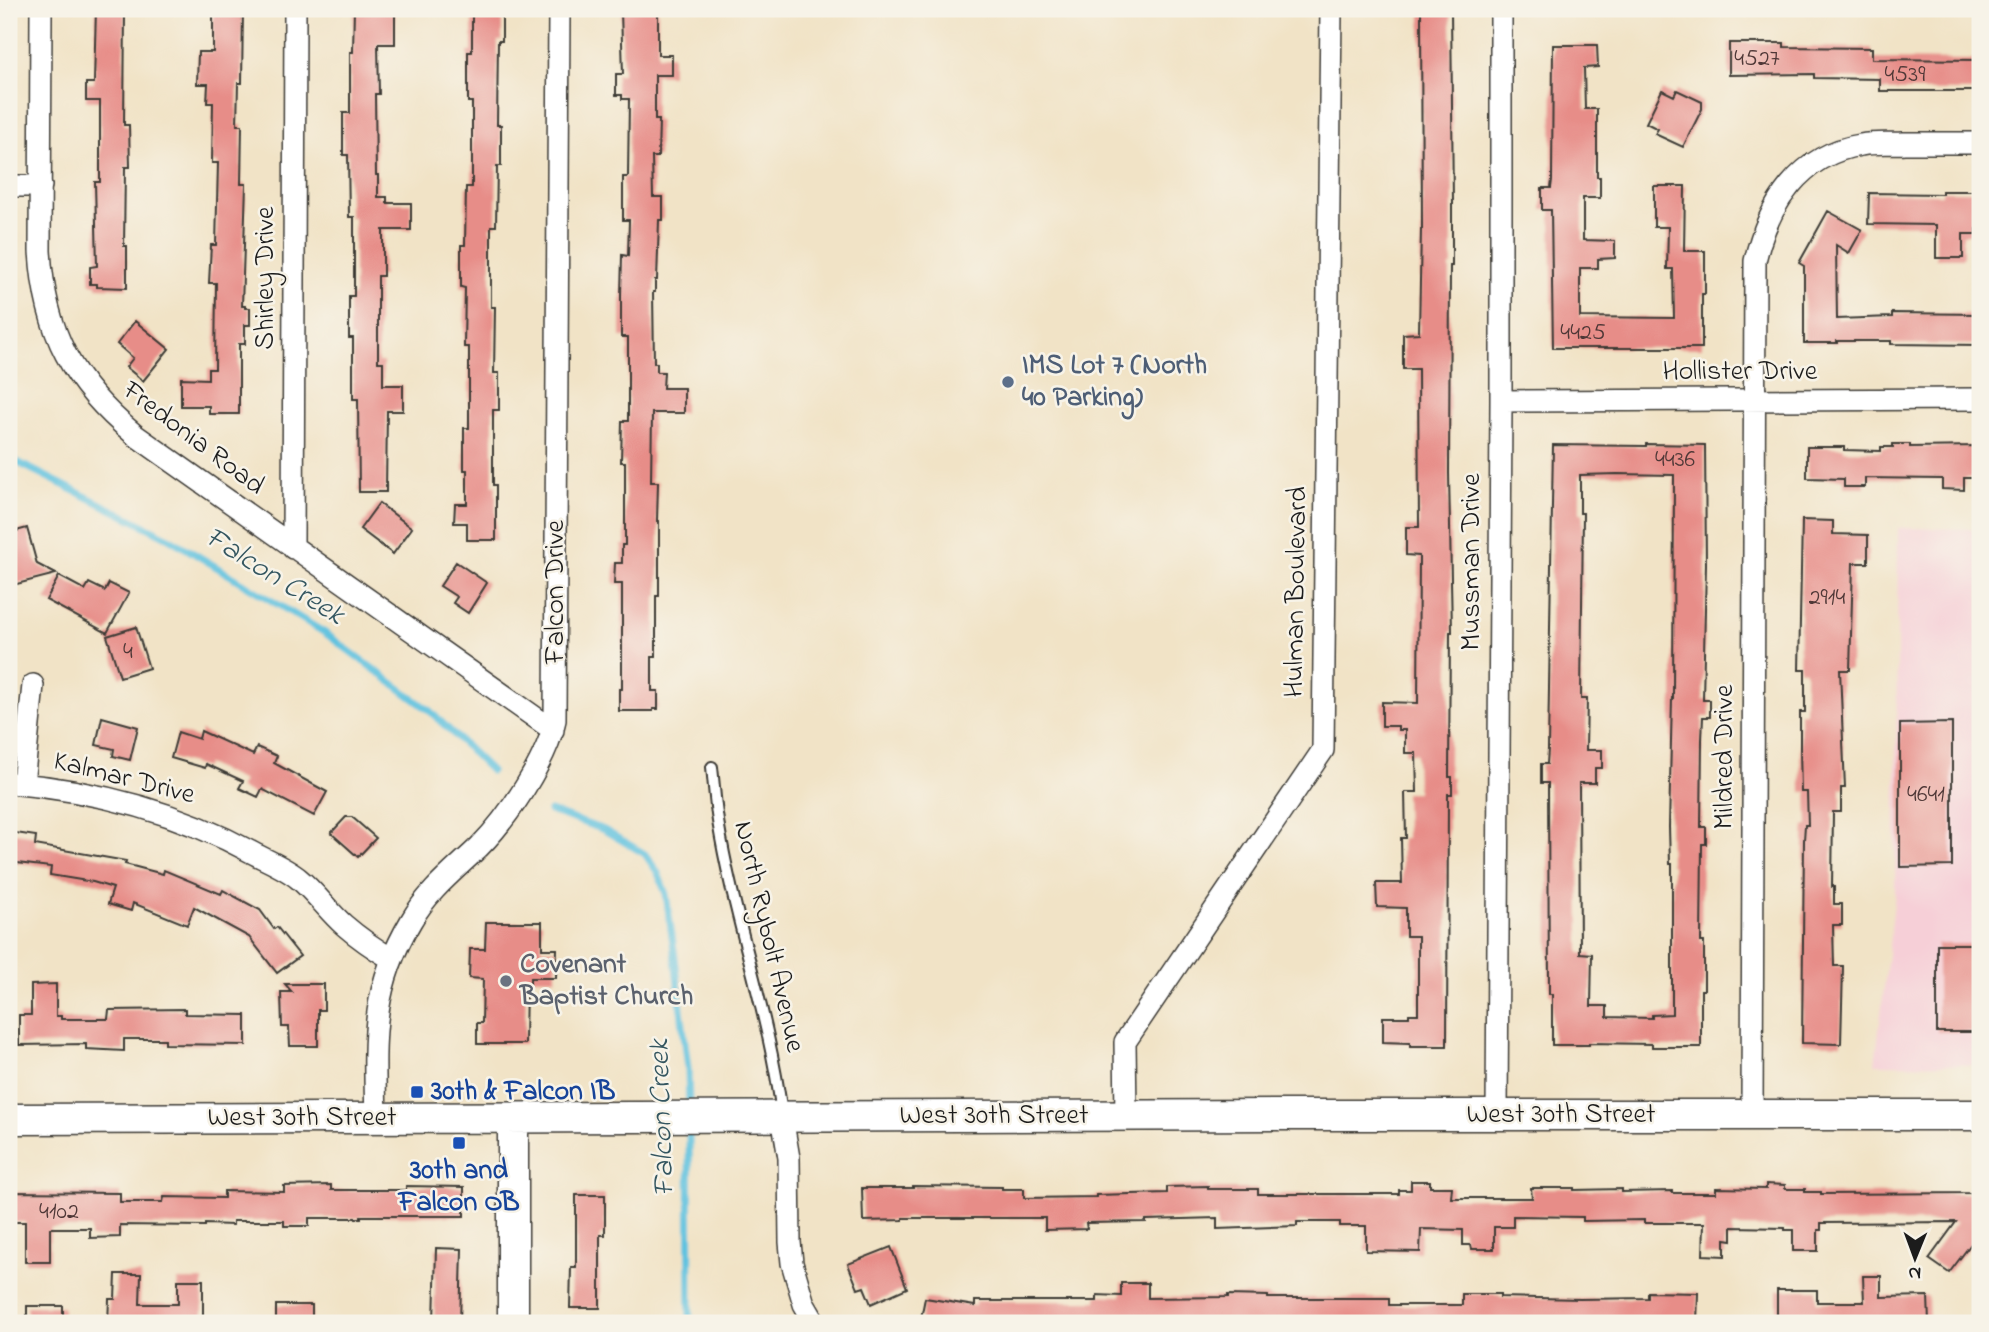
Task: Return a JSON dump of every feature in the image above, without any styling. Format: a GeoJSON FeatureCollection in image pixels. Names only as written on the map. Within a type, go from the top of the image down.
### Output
{"type":"FeatureCollection","features":[{"type":"Feature","properties":{"kind":"main road","name":"West 30th Street"},"geometry":{"type":"LineString","coordinates":[[9,1119],[1980,1115]]}},
{"type":"Feature","properties":{"kind":"main road"},"geometry":{"type":"LineString","coordinates":[[513,1118],[513,1323]]}},
{"type":"Feature","properties":{"kind":"street","name":"Fredonia Road"},"geometry":{"type":"LineString","coordinates":[[41,9],[40,251],[44,291],[51,321],[63,350],[84,384],[97,401],[135,435],[553,730]]}},
{"type":"Feature","properties":{"kind":"street","name":"Shirley Drive"},"geometry":{"type":"LineString","coordinates":[[293,548],[295,9]]}},
{"type":"Feature","properties":{"kind":"street","name":"Falcon Drive"},"geometry":{"type":"LineString","coordinates":[[376,1118],[375,1027],[391,959],[410,921],[428,897],[480,846],[505,815],[546,751],[553,730],[559,9]]}},
{"type":"Feature","properties":{"kind":"street","name":"Hulman Boulevard"},"geometry":{"type":"LineString","coordinates":[[1126,1115],[1125,1042],[1323,750],[1331,9]]}},
{"type":"Feature","properties":{"kind":"street","name":"Mussman Drive"},"geometry":{"type":"LineString","coordinates":[[1496,1115],[1501,9]]}},
{"type":"Feature","properties":{"kind":"street","name":"Mildred Drive"},"geometry":{"type":"LineString","coordinates":[[1752,1114],[1755,261],[1765,226],[1788,186],[1800,172],[1830,154],[1869,144],[1980,143]]}},
{"type":"Feature","properties":{"kind":"street"},"geometry":{"type":"LineString","coordinates":[[9,186],[41,186]]}},
{"type":"Feature","properties":{"kind":"street","name":"Hollister Drive"},"geometry":{"type":"LineString","coordinates":[[1501,401],[1980,399]]}},
{"type":"Feature","properties":{"kind":"street"},"geometry":{"type":"LineString","coordinates":[[16,784],[33,685]]}},
{"type":"Feature","properties":{"kind":"street","name":"Kalmar Drive"},"geometry":{"type":"LineString","coordinates":[[16,784],[72,791],[140,806],[223,836],[300,880],[343,925],[391,959]]}},
{"type":"Feature","properties":{"kind":"street"},"geometry":{"type":"LineString","coordinates":[[782,1117],[789,1158],[792,1263],[804,1304],[815,1323]]}},
{"type":"Feature","properties":{"kind":"lane","name":"North Rybolt Avenue"},"geometry":{"type":"LineString","coordinates":[[712,767],[718,820],[771,1045],[782,1117]]}},
{"type":"Feature","properties":{"kind":"shaded area"},"geometry":{"type":"Polygon","coordinates":[[[1898,528],[1980,529],[1980,1065],[1875,1064],[1895,895],[1898,528]]]}},
{"type":"Feature","properties":{"kind":"building"},"geometry":{"type":"Polygon","coordinates":[[[96,9],[125,9],[124,125],[129,125],[130,167],[125,167],[124,246],[127,246],[127,288],[97,287],[97,284],[90,284],[90,267],[97,266],[95,182],[100,182],[100,101],[86,101],[86,83],[94,83],[96,9]]]}},
{"type":"Feature","properties":{"kind":"building"},"geometry":{"type":"Polygon","coordinates":[[[213,9],[243,9],[242,83],[238,83],[237,125],[242,125],[241,184],[246,184],[242,306],[250,308],[250,325],[245,325],[245,344],[239,344],[239,414],[209,414],[209,406],[181,406],[181,378],[208,379],[208,369],[215,369],[216,283],[209,283],[211,245],[216,245],[218,163],[212,163],[213,103],[207,103],[208,84],[197,84],[198,52],[213,52],[213,9]]]}},
{"type":"Feature","properties":{"kind":"building"},"geometry":{"type":"Polygon","coordinates":[[[354,9],[395,9],[395,44],[378,44],[379,94],[375,94],[376,175],[378,197],[387,197],[387,203],[411,203],[411,230],[383,230],[383,276],[378,276],[378,362],[383,362],[383,385],[403,385],[403,411],[387,411],[386,492],[359,492],[358,399],[353,399],[353,338],[349,338],[349,296],[354,296],[354,217],[349,217],[348,155],[343,155],[343,113],[350,113],[350,52],[353,52],[354,9]]]}},
{"type":"Feature","properties":{"kind":"building"},"geometry":{"type":"Polygon","coordinates":[[[472,9],[502,9],[502,41],[498,41],[497,125],[501,125],[501,166],[497,166],[496,226],[491,226],[491,307],[495,307],[494,373],[499,373],[499,410],[493,410],[496,540],[467,540],[467,523],[454,523],[455,504],[467,504],[464,428],[469,428],[469,347],[464,347],[465,288],[461,287],[461,245],[465,245],[466,187],[472,187],[472,102],[468,102],[468,52],[472,52],[472,9]]]}},
{"type":"Feature","properties":{"kind":"building"},"geometry":{"type":"Polygon","coordinates":[[[658,9],[658,55],[672,55],[672,75],[655,75],[655,120],[659,120],[658,157],[652,157],[653,197],[663,197],[663,220],[659,220],[657,280],[653,292],[654,363],[657,363],[657,372],[664,372],[663,388],[684,388],[684,413],[652,413],[651,482],[658,482],[659,521],[656,657],[652,657],[652,691],[658,691],[658,709],[653,711],[619,711],[619,689],[622,689],[622,584],[614,584],[615,563],[622,563],[622,545],[625,545],[625,462],[621,462],[622,421],[628,421],[628,337],[621,337],[621,296],[622,255],[628,256],[629,220],[623,220],[623,177],[628,177],[629,99],[616,95],[616,74],[623,74],[621,11],[658,9]]]}},
{"type":"Feature","properties":{"kind":"building"},"geometry":{"type":"Polygon","coordinates":[[[1421,9],[1451,9],[1453,204],[1449,473],[1452,632],[1449,777],[1452,777],[1452,794],[1448,794],[1447,1046],[1410,1046],[1410,1043],[1383,1042],[1383,1017],[1409,1017],[1409,1014],[1418,1014],[1418,936],[1406,936],[1406,908],[1377,907],[1376,883],[1402,883],[1401,838],[1406,838],[1405,792],[1417,792],[1416,753],[1405,753],[1405,730],[1398,730],[1398,726],[1382,726],[1382,702],[1418,703],[1419,556],[1406,555],[1406,527],[1419,527],[1418,369],[1403,369],[1403,334],[1419,333],[1422,229],[1421,9]]]}},
{"type":"Feature","properties":{"kind":"building"},"geometry":{"type":"Polygon","coordinates":[[[1729,43],[1872,48],[1872,59],[1980,60],[1980,91],[1880,91],[1880,79],[1814,78],[1814,74],[1729,75],[1729,43]]]}},
{"type":"Feature","properties":{"kind":"building"},"geometry":{"type":"Polygon","coordinates":[[[1553,45],[1597,45],[1598,67],[1584,68],[1585,109],[1597,109],[1597,177],[1600,177],[1600,198],[1583,198],[1583,240],[1615,241],[1615,258],[1598,259],[1598,268],[1580,268],[1580,317],[1674,318],[1673,269],[1667,269],[1668,227],[1654,227],[1654,186],[1685,186],[1684,251],[1705,251],[1702,348],[1553,348],[1551,210],[1542,210],[1542,188],[1551,188],[1552,180],[1553,45]]]}},
{"type":"Feature","properties":{"kind":"building"},"geometry":{"type":"Polygon","coordinates":[[[1662,90],[1674,96],[1677,90],[1702,102],[1702,109],[1683,147],[1655,134],[1658,129],[1646,123],[1662,90]]]}},
{"type":"Feature","properties":{"kind":"building"},"geometry":{"type":"Polygon","coordinates":[[[1942,191],[1980,191],[1980,224],[1977,224],[1977,234],[1963,234],[1963,258],[1936,258],[1936,225],[1868,224],[1869,193],[1942,194],[1942,191]]]}},
{"type":"Feature","properties":{"kind":"building"},"geometry":{"type":"Polygon","coordinates":[[[1828,211],[1862,230],[1849,253],[1836,245],[1837,319],[1892,317],[1892,313],[1980,314],[1980,345],[1891,344],[1891,341],[1804,343],[1804,266],[1799,263],[1828,211]]]}},
{"type":"Feature","properties":{"kind":"building"},"geometry":{"type":"Polygon","coordinates":[[[135,321],[169,349],[143,381],[126,367],[133,358],[117,344],[135,321]]]}},
{"type":"Feature","properties":{"kind":"building"},"geometry":{"type":"Polygon","coordinates":[[[1893,444],[1910,444],[1910,447],[1980,446],[1980,478],[1964,478],[1964,490],[1942,489],[1942,479],[1865,478],[1865,487],[1844,487],[1844,479],[1807,478],[1807,447],[1881,451],[1881,447],[1893,447],[1893,444]]]}},
{"type":"Feature","properties":{"kind":"building"},"geometry":{"type":"Polygon","coordinates":[[[1553,445],[1705,445],[1703,700],[1710,700],[1710,717],[1703,717],[1702,740],[1701,827],[1706,827],[1706,844],[1702,844],[1701,942],[1704,942],[1704,990],[1701,990],[1701,1047],[1589,1043],[1552,1045],[1552,994],[1549,994],[1548,783],[1541,783],[1541,764],[1547,764],[1548,749],[1553,445]],[[1580,475],[1580,513],[1583,513],[1581,699],[1587,699],[1586,750],[1602,750],[1602,768],[1595,768],[1595,783],[1579,783],[1580,953],[1592,954],[1591,1006],[1607,1006],[1607,1017],[1652,1018],[1652,1015],[1672,1014],[1672,864],[1669,827],[1673,698],[1674,475],[1580,475]]]}},
{"type":"Feature","properties":{"kind":"building"},"geometry":{"type":"Polygon","coordinates":[[[379,503],[412,528],[393,554],[360,529],[379,503]]]}},
{"type":"Feature","properties":{"kind":"building"},"geometry":{"type":"Polygon","coordinates":[[[1802,520],[1833,521],[1833,534],[1868,535],[1868,563],[1853,563],[1850,670],[1840,670],[1845,788],[1841,788],[1841,812],[1833,812],[1832,887],[1834,904],[1842,904],[1842,925],[1833,925],[1834,966],[1843,966],[1840,1044],[1802,1043],[1804,840],[1805,825],[1808,825],[1807,792],[1801,792],[1800,747],[1800,712],[1805,712],[1805,670],[1799,670],[1802,520]]]}},
{"type":"Feature","properties":{"kind":"building"},"geometry":{"type":"Polygon","coordinates":[[[27,528],[37,564],[56,574],[9,586],[9,533],[27,528]]]}},
{"type":"Feature","properties":{"kind":"building"},"geometry":{"type":"Polygon","coordinates":[[[456,562],[487,583],[468,613],[453,603],[457,597],[440,586],[456,562]]]}},
{"type":"Feature","properties":{"kind":"building"},"geometry":{"type":"Polygon","coordinates":[[[59,576],[85,590],[89,583],[105,591],[109,583],[129,593],[107,633],[46,600],[59,576]]]}},
{"type":"Feature","properties":{"kind":"building"},"geometry":{"type":"Polygon","coordinates":[[[136,627],[149,668],[120,677],[107,636],[136,627]]]}},
{"type":"Feature","properties":{"kind":"building"},"geometry":{"type":"Polygon","coordinates":[[[102,717],[138,727],[130,760],[113,756],[114,749],[96,745],[102,717]]]}},
{"type":"Feature","properties":{"kind":"building"},"geometry":{"type":"Polygon","coordinates":[[[1952,723],[1952,866],[1900,867],[1900,724],[1952,723]]]}},
{"type":"Feature","properties":{"kind":"building"},"geometry":{"type":"Polygon","coordinates":[[[201,731],[253,755],[257,747],[277,756],[274,763],[327,792],[314,816],[262,789],[258,797],[239,788],[243,781],[206,764],[205,768],[171,758],[178,732],[199,739],[201,731]]]}},
{"type":"Feature","properties":{"kind":"building"},"geometry":{"type":"Polygon","coordinates":[[[346,817],[352,817],[376,838],[358,857],[331,833],[346,817]]]}},
{"type":"Feature","properties":{"kind":"building"},"geometry":{"type":"Polygon","coordinates":[[[9,832],[36,836],[35,845],[126,861],[125,864],[163,874],[164,870],[221,894],[223,890],[260,910],[300,956],[277,973],[249,937],[194,907],[187,925],[133,903],[131,911],[108,904],[113,888],[50,875],[51,867],[9,862],[9,832]]]}},
{"type":"Feature","properties":{"kind":"building","name":"Covenant Baptist Church"},"geometry":{"type":"Polygon","coordinates":[[[486,922],[542,922],[542,949],[557,949],[556,978],[530,978],[530,984],[526,984],[525,1044],[477,1044],[477,1023],[482,1023],[483,979],[469,978],[470,949],[485,949],[486,922]]]}},
{"type":"Feature","properties":{"kind":"building"},"geometry":{"type":"Polygon","coordinates":[[[1937,944],[1980,944],[1980,1032],[1937,1032],[1937,944]]]}},
{"type":"Feature","properties":{"kind":"building"},"geometry":{"type":"Polygon","coordinates":[[[56,984],[56,1016],[61,1016],[61,1019],[108,1019],[109,1010],[185,1009],[185,1014],[246,1015],[246,1045],[165,1044],[165,1039],[124,1039],[124,1051],[86,1049],[86,1044],[19,1045],[19,1015],[31,1015],[31,985],[56,984]]]}},
{"type":"Feature","properties":{"kind":"building"},"geometry":{"type":"Polygon","coordinates":[[[285,984],[324,984],[324,1010],[318,1010],[318,1046],[290,1046],[289,1027],[282,1027],[281,992],[292,992],[285,984]]]}},
{"type":"Feature","properties":{"kind":"building"},"geometry":{"type":"Polygon","coordinates":[[[1411,1181],[1430,1181],[1430,1187],[1452,1187],[1451,1198],[1532,1198],[1531,1188],[1716,1193],[1716,1188],[1766,1189],[1766,1184],[1785,1185],[1785,1189],[1805,1189],[1805,1192],[1821,1194],[1977,1193],[1980,1188],[1980,1232],[1949,1273],[1929,1259],[1956,1222],[1821,1223],[1821,1230],[1818,1230],[1818,1251],[1793,1251],[1793,1230],[1732,1227],[1732,1240],[1725,1239],[1725,1256],[1703,1255],[1704,1223],[1583,1221],[1583,1217],[1513,1216],[1513,1227],[1494,1227],[1494,1249],[1472,1249],[1471,1245],[1463,1245],[1463,1230],[1421,1229],[1420,1252],[1366,1251],[1366,1226],[1340,1226],[1340,1222],[1297,1222],[1297,1226],[1217,1229],[1217,1218],[1086,1223],[1087,1229],[1045,1230],[1045,1218],[903,1218],[863,1221],[862,1188],[1002,1187],[1024,1189],[1024,1198],[1167,1193],[1167,1187],[1208,1186],[1208,1189],[1258,1189],[1258,1194],[1399,1194],[1399,1190],[1411,1190],[1411,1181]]]}},
{"type":"Feature","properties":{"kind":"building"},"geometry":{"type":"Polygon","coordinates":[[[331,1185],[331,1190],[406,1190],[406,1186],[464,1187],[464,1216],[309,1218],[309,1226],[284,1226],[284,1221],[233,1221],[233,1225],[205,1226],[120,1225],[120,1237],[90,1238],[90,1228],[50,1228],[50,1262],[25,1262],[25,1222],[9,1222],[9,1192],[120,1193],[120,1202],[163,1202],[164,1197],[224,1198],[224,1191],[284,1192],[284,1186],[331,1185]]]}},
{"type":"Feature","properties":{"kind":"building"},"geometry":{"type":"Polygon","coordinates":[[[576,1195],[605,1195],[605,1235],[600,1235],[600,1308],[570,1308],[571,1267],[576,1267],[576,1195]]]}},
{"type":"Feature","properties":{"kind":"building"},"geometry":{"type":"Polygon","coordinates":[[[891,1247],[907,1288],[871,1304],[864,1287],[858,1289],[848,1264],[891,1247]]]}},
{"type":"Feature","properties":{"kind":"building"},"geometry":{"type":"Polygon","coordinates":[[[436,1248],[462,1249],[460,1323],[434,1323],[436,1248]]]}},
{"type":"Feature","properties":{"kind":"building"},"geometry":{"type":"Polygon","coordinates":[[[116,1274],[141,1274],[140,1304],[178,1304],[178,1280],[203,1280],[203,1323],[108,1323],[109,1299],[115,1299],[116,1274]]]}},
{"type":"Feature","properties":{"kind":"building"},"geometry":{"type":"Polygon","coordinates":[[[1863,1276],[1881,1276],[1881,1297],[1928,1296],[1929,1323],[1777,1322],[1777,1290],[1817,1290],[1817,1302],[1864,1302],[1863,1276]]]}},
{"type":"Feature","properties":{"kind":"building"},"geometry":{"type":"Polygon","coordinates":[[[1121,1283],[1148,1283],[1148,1298],[1228,1295],[1268,1298],[1389,1298],[1389,1305],[1462,1305],[1462,1294],[1580,1299],[1648,1298],[1648,1292],[1698,1293],[1697,1323],[920,1323],[925,1298],[975,1306],[975,1301],[1097,1301],[1097,1295],[1121,1296],[1121,1283]]]}},
{"type":"Feature","properties":{"kind":"building"},"geometry":{"type":"Polygon","coordinates":[[[276,1305],[312,1305],[312,1323],[276,1323],[276,1305]]]}},
{"type":"Feature","properties":{"kind":"building"},"geometry":{"type":"Polygon","coordinates":[[[27,1306],[63,1306],[63,1323],[27,1323],[27,1306]]]}},
{"type":"Feature","properties":{"kind":"waterway","name":"Falcon Creek"},"geometry":{"type":"LineString","coordinates":[[9,458],[167,537],[325,633],[429,710],[491,771]]}},
{"type":"Feature","properties":{"kind":"waterway","name":"Falcon Creek"},"geometry":{"type":"LineString","coordinates":[[550,811],[604,830],[645,854],[658,873],[666,894],[674,950],[688,1068],[689,1109]]}},
{"type":"Feature","properties":{"kind":"waterway","name":"Falcon Creek"},"geometry":{"type":"LineString","coordinates":[[689,1124],[690,1323]]}},
{"type":"Feature","properties":{"kind":"place","name":"IMS Lot 7 (North 40 Parking)"},"geometry":{"type":"Point","coordinates":[1008,382]}},
{"type":"Feature","properties":{"kind":"place","name":"Covenant Baptist Church"},"geometry":{"type":"Point","coordinates":[506,981]}},
{"type":"Feature","properties":{"kind":"place","name":"30th & Falcon IB"},"geometry":{"type":"Point","coordinates":[417,1092]}},
{"type":"Feature","properties":{"kind":"place","name":"30th and Falcon OB"},"geometry":{"type":"Point","coordinates":[459,1143]}}]}
